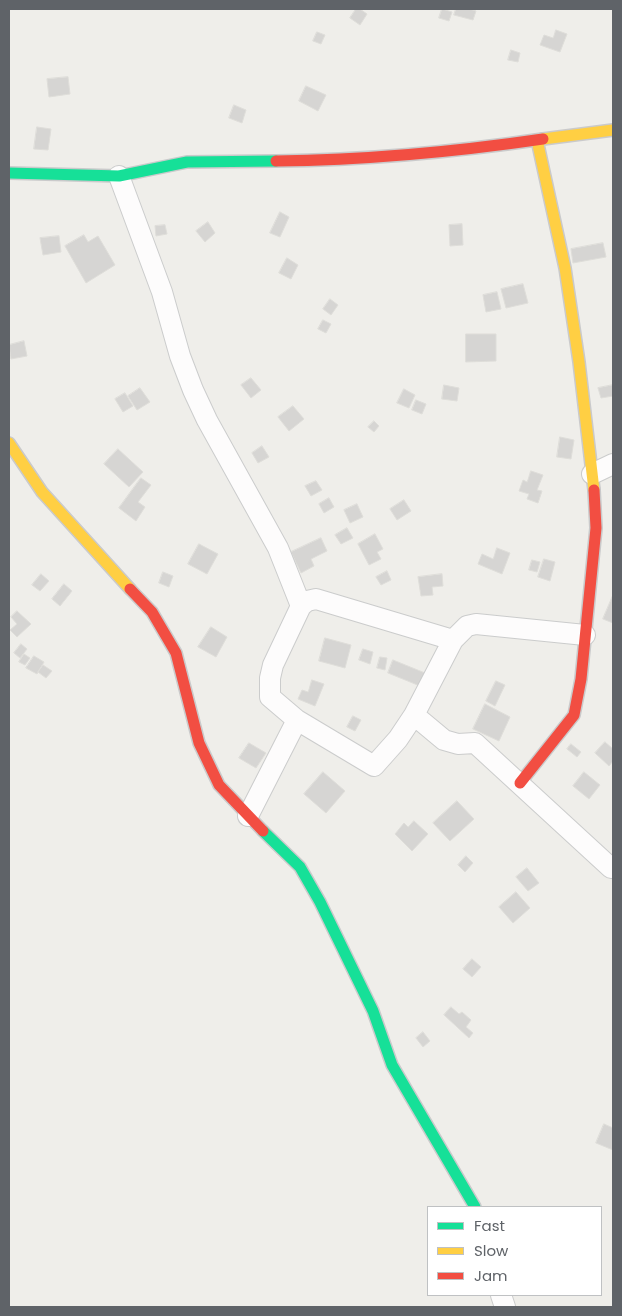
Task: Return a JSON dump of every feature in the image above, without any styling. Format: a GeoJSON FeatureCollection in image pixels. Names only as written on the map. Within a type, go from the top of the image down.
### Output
{"type":"FeatureCollection","features":[{"type":"Feature","properties":{"kind":"street"},"geometry":{"type":"LineString","coordinates":[[9,173],[120,176],[187,162],[302,161],[373,157],[466,150],[613,130]]}},
{"type":"Feature","properties":{"kind":"street"},"geometry":{"type":"LineString","coordinates":[[520,783],[574,715],[581,679],[596,528],[592,474],[566,268],[537,140]]}},
{"type":"Feature","properties":{"kind":"street"},"geometry":{"type":"LineString","coordinates":[[120,176],[162,292],[180,356],[193,390],[207,420],[278,548],[301,606]]}},
{"type":"Feature","properties":{"kind":"street"},"geometry":{"type":"LineString","coordinates":[[9,443],[42,492],[115,574],[152,612],[176,653],[199,743],[219,786],[300,867],[320,902],[373,1011],[392,1065],[474,1206]]}},
{"type":"Feature","properties":{"kind":"street"},"geometry":{"type":"LineString","coordinates":[[592,474],[613,464]]}},
{"type":"Feature","properties":{"kind":"street"},"geometry":{"type":"LineString","coordinates":[[453,640],[316,600],[307,601],[301,606],[273,665],[270,678],[270,697],[297,720],[374,766],[398,739],[414,715],[453,640],[467,626],[476,624],[586,635]]}},
{"type":"Feature","properties":{"kind":"street"},"geometry":{"type":"LineString","coordinates":[[414,715],[444,740],[458,744],[475,743],[611,868]]}},
{"type":"Feature","properties":{"kind":"street"},"geometry":{"type":"LineString","coordinates":[[248,816],[297,720]]}},
{"type":"Feature","properties":{"kind":"building"},"geometry":{"type":"Polygon","coordinates":[[[356,9],[360,9],[367,14],[360,25],[350,18],[356,9]]]}},
{"type":"Feature","properties":{"kind":"building"},"geometry":{"type":"Polygon","coordinates":[[[442,9],[452,12],[449,21],[439,18],[442,9]]]}},
{"type":"Feature","properties":{"kind":"building"},"geometry":{"type":"Polygon","coordinates":[[[456,9],[476,11],[473,20],[454,15],[456,9]]]}},
{"type":"Feature","properties":{"kind":"building"},"geometry":{"type":"Polygon","coordinates":[[[556,30],[567,34],[560,52],[540,45],[544,35],[553,38],[556,30]]]}},
{"type":"Feature","properties":{"kind":"building"},"geometry":{"type":"Polygon","coordinates":[[[317,32],[325,35],[321,44],[313,41],[317,32]]]}},
{"type":"Feature","properties":{"kind":"building"},"geometry":{"type":"Polygon","coordinates":[[[511,50],[520,53],[518,62],[508,60],[511,50]]]}},
{"type":"Feature","properties":{"kind":"building"},"geometry":{"type":"Polygon","coordinates":[[[68,77],[70,94],[49,97],[47,79],[68,77]]]}},
{"type":"Feature","properties":{"kind":"building"},"geometry":{"type":"Polygon","coordinates":[[[306,86],[326,95],[318,111],[299,101],[306,86]]]}},
{"type":"Feature","properties":{"kind":"building"},"geometry":{"type":"Polygon","coordinates":[[[234,105],[246,110],[242,123],[229,118],[234,105]]]}},
{"type":"Feature","properties":{"kind":"building"},"geometry":{"type":"Polygon","coordinates":[[[37,127],[51,129],[48,150],[34,149],[37,127]]]}},
{"type":"Feature","properties":{"kind":"building"},"geometry":{"type":"Polygon","coordinates":[[[280,212],[289,217],[280,237],[270,233],[280,212]]]}},
{"type":"Feature","properties":{"kind":"building"},"geometry":{"type":"Polygon","coordinates":[[[208,222],[215,233],[205,242],[196,231],[208,222]]]}},
{"type":"Feature","properties":{"kind":"building"},"geometry":{"type":"Polygon","coordinates":[[[462,224],[463,245],[450,246],[449,225],[462,224]]]}},
{"type":"Feature","properties":{"kind":"building"},"geometry":{"type":"Polygon","coordinates":[[[165,225],[167,234],[156,236],[155,226],[165,225]]]}},
{"type":"Feature","properties":{"kind":"building"},"geometry":{"type":"Polygon","coordinates":[[[84,235],[88,242],[98,236],[115,265],[86,283],[65,246],[84,235]]]}},
{"type":"Feature","properties":{"kind":"building"},"geometry":{"type":"Polygon","coordinates":[[[59,236],[61,252],[43,255],[40,238],[59,236]]]}},
{"type":"Feature","properties":{"kind":"building"},"geometry":{"type":"Polygon","coordinates":[[[603,243],[606,257],[573,263],[571,249],[603,243]]]}},
{"type":"Feature","properties":{"kind":"building"},"geometry":{"type":"Polygon","coordinates":[[[287,258],[298,265],[291,279],[279,273],[287,258]]]}},
{"type":"Feature","properties":{"kind":"building"},"geometry":{"type":"Polygon","coordinates":[[[523,284],[528,303],[506,308],[501,289],[523,284]]]}},
{"type":"Feature","properties":{"kind":"building"},"geometry":{"type":"Polygon","coordinates":[[[497,292],[501,309],[486,312],[483,295],[497,292]]]}},
{"type":"Feature","properties":{"kind":"building"},"geometry":{"type":"Polygon","coordinates":[[[330,299],[338,305],[331,315],[323,309],[330,299]]]}},
{"type":"Feature","properties":{"kind":"building"},"geometry":{"type":"Polygon","coordinates":[[[323,320],[331,324],[326,333],[318,329],[323,320]]]}},
{"type":"Feature","properties":{"kind":"building"},"geometry":{"type":"Polygon","coordinates":[[[466,334],[496,334],[496,361],[466,362],[466,334]]]}},
{"type":"Feature","properties":{"kind":"building"},"geometry":{"type":"Polygon","coordinates":[[[24,341],[27,356],[11,359],[9,345],[24,341]]]}},
{"type":"Feature","properties":{"kind":"building"},"geometry":{"type":"Polygon","coordinates":[[[251,378],[261,390],[251,398],[241,385],[251,378]]]}},
{"type":"Feature","properties":{"kind":"building"},"geometry":{"type":"Polygon","coordinates":[[[444,385],[459,388],[457,401],[442,399],[444,385]]]}},
{"type":"Feature","properties":{"kind":"building"},"geometry":{"type":"Polygon","coordinates":[[[613,385],[613,396],[601,398],[598,388],[613,385]]]}},
{"type":"Feature","properties":{"kind":"building"},"geometry":{"type":"Polygon","coordinates":[[[140,388],[150,402],[137,410],[128,396],[140,388]]]}},
{"type":"Feature","properties":{"kind":"building"},"geometry":{"type":"Polygon","coordinates":[[[404,389],[415,395],[409,408],[397,403],[404,389]]]}},
{"type":"Feature","properties":{"kind":"building"},"geometry":{"type":"Polygon","coordinates":[[[125,393],[133,406],[123,412],[115,399],[125,393]]]}},
{"type":"Feature","properties":{"kind":"building"},"geometry":{"type":"Polygon","coordinates":[[[416,400],[426,404],[422,414],[412,410],[416,400]]]}},
{"type":"Feature","properties":{"kind":"building"},"geometry":{"type":"Polygon","coordinates":[[[293,406],[304,419],[289,431],[278,417],[293,406]]]}},
{"type":"Feature","properties":{"kind":"building"},"geometry":{"type":"Polygon","coordinates":[[[374,421],[379,426],[374,432],[368,427],[374,421]]]}},
{"type":"Feature","properties":{"kind":"building"},"geometry":{"type":"Polygon","coordinates":[[[560,437],[574,440],[571,459],[557,457],[560,437]]]}},
{"type":"Feature","properties":{"kind":"building"},"geometry":{"type":"Polygon","coordinates":[[[262,446],[269,457],[258,463],[252,453],[262,446]]]}},
{"type":"Feature","properties":{"kind":"building"},"geometry":{"type":"Polygon","coordinates":[[[118,449],[143,472],[129,487],[104,464],[118,449]]]}},
{"type":"Feature","properties":{"kind":"building"},"geometry":{"type":"Polygon","coordinates":[[[531,471],[543,475],[537,490],[542,491],[538,503],[527,499],[529,494],[519,491],[523,480],[527,482],[531,471]]]}},
{"type":"Feature","properties":{"kind":"building"},"geometry":{"type":"Polygon","coordinates":[[[141,478],[151,485],[138,502],[145,507],[136,521],[119,508],[141,478]]]}},
{"type":"Feature","properties":{"kind":"building"},"geometry":{"type":"Polygon","coordinates":[[[316,481],[322,490],[311,496],[305,486],[316,481]]]}},
{"type":"Feature","properties":{"kind":"building"},"geometry":{"type":"Polygon","coordinates":[[[329,498],[334,507],[324,513],[319,504],[329,498]]]}},
{"type":"Feature","properties":{"kind":"building"},"geometry":{"type":"Polygon","coordinates":[[[404,500],[411,511],[397,520],[390,509],[404,500]]]}},
{"type":"Feature","properties":{"kind":"building"},"geometry":{"type":"Polygon","coordinates":[[[357,504],[363,517],[350,523],[344,510],[357,504]]]}},
{"type":"Feature","properties":{"kind":"building"},"geometry":{"type":"Polygon","coordinates":[[[347,528],[353,538],[341,544],[335,535],[347,528]]]}},
{"type":"Feature","properties":{"kind":"building"},"geometry":{"type":"Polygon","coordinates":[[[375,534],[383,549],[377,552],[381,559],[369,565],[358,544],[375,534]]]}},
{"type":"Feature","properties":{"kind":"building"},"geometry":{"type":"Polygon","coordinates":[[[321,538],[327,551],[311,559],[314,566],[301,573],[291,552],[321,538]]]}},
{"type":"Feature","properties":{"kind":"building"},"geometry":{"type":"Polygon","coordinates":[[[199,544],[218,554],[207,574],[188,564],[199,544]]]}},
{"type":"Feature","properties":{"kind":"building"},"geometry":{"type":"Polygon","coordinates":[[[497,548],[510,553],[502,574],[478,564],[482,554],[493,559],[497,548]]]}},
{"type":"Feature","properties":{"kind":"building"},"geometry":{"type":"Polygon","coordinates":[[[544,559],[555,562],[550,581],[538,577],[544,559]]]}},
{"type":"Feature","properties":{"kind":"building"},"geometry":{"type":"Polygon","coordinates":[[[532,560],[540,562],[537,572],[529,570],[532,560]]]}},
{"type":"Feature","properties":{"kind":"building"},"geometry":{"type":"Polygon","coordinates":[[[387,571],[391,580],[381,585],[376,577],[387,571]]]}},
{"type":"Feature","properties":{"kind":"building"},"geometry":{"type":"Polygon","coordinates":[[[163,572],[173,576],[169,587],[159,583],[163,572]]]}},
{"type":"Feature","properties":{"kind":"building"},"geometry":{"type":"Polygon","coordinates":[[[41,574],[49,581],[40,591],[32,585],[41,574]]]}},
{"type":"Feature","properties":{"kind":"building"},"geometry":{"type":"Polygon","coordinates":[[[442,574],[443,586],[432,587],[433,595],[421,596],[418,577],[442,574]]]}},
{"type":"Feature","properties":{"kind":"building"},"geometry":{"type":"Polygon","coordinates":[[[64,584],[72,591],[60,606],[52,599],[64,584]]]}},
{"type":"Feature","properties":{"kind":"building"},"geometry":{"type":"Polygon","coordinates":[[[613,595],[613,623],[603,619],[613,595]]]}},
{"type":"Feature","properties":{"kind":"building"},"geometry":{"type":"Polygon","coordinates":[[[17,611],[31,624],[17,637],[10,630],[17,624],[11,617],[17,611]]]}},
{"type":"Feature","properties":{"kind":"building"},"geometry":{"type":"Polygon","coordinates":[[[211,627],[227,637],[216,657],[198,647],[211,627]]]}},
{"type":"Feature","properties":{"kind":"building"},"geometry":{"type":"Polygon","coordinates":[[[325,638],[351,645],[345,668],[319,661],[325,638]]]}},
{"type":"Feature","properties":{"kind":"building"},"geometry":{"type":"Polygon","coordinates":[[[21,644],[27,649],[20,658],[14,653],[21,644]]]}},
{"type":"Feature","properties":{"kind":"building"},"geometry":{"type":"Polygon","coordinates":[[[363,649],[373,652],[370,664],[359,660],[363,649]]]}},
{"type":"Feature","properties":{"kind":"building"},"geometry":{"type":"Polygon","coordinates":[[[24,654],[30,658],[25,665],[19,662],[24,654]]]}},
{"type":"Feature","properties":{"kind":"building"},"geometry":{"type":"Polygon","coordinates":[[[34,656],[44,662],[37,674],[26,668],[34,656]]]}},
{"type":"Feature","properties":{"kind":"building"},"geometry":{"type":"Polygon","coordinates":[[[380,657],[387,658],[385,670],[377,668],[380,657]]]}},
{"type":"Feature","properties":{"kind":"building"},"geometry":{"type":"Polygon","coordinates":[[[393,660],[425,673],[420,686],[388,673],[393,660]]]}},
{"type":"Feature","properties":{"kind":"building"},"geometry":{"type":"Polygon","coordinates":[[[43,665],[52,671],[46,678],[38,672],[43,665]]]}},
{"type":"Feature","properties":{"kind":"building"},"geometry":{"type":"Polygon","coordinates":[[[312,680],[324,684],[315,706],[298,699],[302,690],[308,692],[312,680]]]}},
{"type":"Feature","properties":{"kind":"building"},"geometry":{"type":"Polygon","coordinates":[[[496,681],[505,685],[495,706],[486,701],[496,681]]]}},
{"type":"Feature","properties":{"kind":"building"},"geometry":{"type":"Polygon","coordinates":[[[485,704],[510,717],[499,741],[473,729],[485,704]]]}},
{"type":"Feature","properties":{"kind":"building"},"geometry":{"type":"Polygon","coordinates":[[[353,716],[361,720],[355,731],[347,727],[353,716]]]}},
{"type":"Feature","properties":{"kind":"building"},"geometry":{"type":"Polygon","coordinates":[[[605,742],[613,749],[613,761],[609,766],[595,753],[605,742]]]}},
{"type":"Feature","properties":{"kind":"building"},"geometry":{"type":"Polygon","coordinates":[[[249,743],[266,753],[256,768],[239,758],[249,743]]]}},
{"type":"Feature","properties":{"kind":"building"},"geometry":{"type":"Polygon","coordinates":[[[571,744],[581,752],[577,757],[567,749],[571,744]]]}},
{"type":"Feature","properties":{"kind":"building"},"geometry":{"type":"Polygon","coordinates":[[[323,772],[345,791],[326,813],[304,794],[323,772]]]}},
{"type":"Feature","properties":{"kind":"building"},"geometry":{"type":"Polygon","coordinates":[[[584,772],[600,785],[589,799],[573,786],[584,772]]]}},
{"type":"Feature","properties":{"kind":"building"},"geometry":{"type":"Polygon","coordinates":[[[457,801],[474,819],[450,841],[433,823],[457,801]]]}},
{"type":"Feature","properties":{"kind":"building"},"geometry":{"type":"Polygon","coordinates":[[[414,821],[428,834],[412,851],[395,834],[404,823],[408,827],[414,821]]]}},
{"type":"Feature","properties":{"kind":"building"},"geometry":{"type":"Polygon","coordinates":[[[466,856],[473,863],[465,872],[458,865],[466,856]]]}},
{"type":"Feature","properties":{"kind":"building"},"geometry":{"type":"Polygon","coordinates":[[[527,868],[539,883],[528,891],[516,877],[527,868]]]}},
{"type":"Feature","properties":{"kind":"building"},"geometry":{"type":"Polygon","coordinates":[[[516,892],[530,908],[513,923],[499,907],[516,892]]]}},
{"type":"Feature","properties":{"kind":"building"},"geometry":{"type":"Polygon","coordinates":[[[472,959],[481,967],[472,977],[463,969],[472,959]]]}},
{"type":"Feature","properties":{"kind":"building"},"geometry":{"type":"Polygon","coordinates":[[[451,1007],[459,1014],[462,1012],[471,1020],[466,1027],[473,1033],[469,1038],[444,1015],[451,1007]]]}},
{"type":"Feature","properties":{"kind":"building"},"geometry":{"type":"Polygon","coordinates":[[[423,1032],[430,1041],[423,1047],[416,1038],[423,1032]]]}},
{"type":"Feature","properties":{"kind":"building"},"geometry":{"type":"Polygon","coordinates":[[[604,1124],[613,1128],[613,1150],[596,1143],[604,1124]]]}},
{"type":"Feature","properties":{"kind":"traffic: fast"},"geometry":{"type":"LineString","coordinates":[[9,173],[119,176],[187,162],[276,161]]}},
{"type":"Feature","properties":{"kind":"traffic: fast"},"geometry":{"type":"LineString","coordinates":[[263,831],[300,867],[320,902],[373,1011],[392,1065],[474,1206]]}},
{"type":"Feature","properties":{"kind":"traffic: slow"},"geometry":{"type":"LineString","coordinates":[[543,139],[613,130]]}},
{"type":"Feature","properties":{"kind":"traffic: slow"},"geometry":{"type":"LineString","coordinates":[[537,140],[565,268],[579,362],[594,490]]}},
{"type":"Feature","properties":{"kind":"traffic: slow"},"geometry":{"type":"LineString","coordinates":[[9,443],[42,492],[130,589]]}},
{"type":"Feature","properties":{"kind":"traffic: jam"},"geometry":{"type":"LineString","coordinates":[[276,161],[343,159],[409,154],[543,139]]}},
{"type":"Feature","properties":{"kind":"traffic: jam"},"geometry":{"type":"LineString","coordinates":[[520,783],[574,715],[581,679],[596,528],[594,490]]}},
{"type":"Feature","properties":{"kind":"traffic: jam"},"geometry":{"type":"LineString","coordinates":[[130,589],[152,612],[176,653],[199,743],[219,785],[263,831]]}}]}
